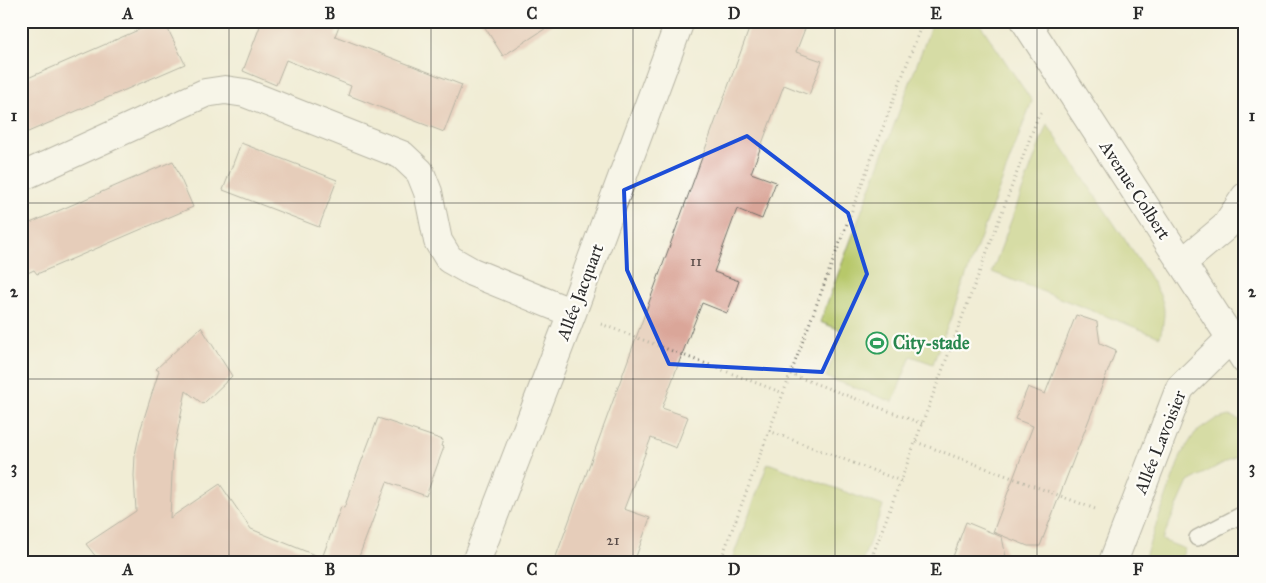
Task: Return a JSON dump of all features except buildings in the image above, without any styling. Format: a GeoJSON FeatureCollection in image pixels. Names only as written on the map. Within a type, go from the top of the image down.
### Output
{"type":"FeatureCollection","features":[{"type":"Feature","properties":{"kind":"street","name":"Allée Jacquart"},"geometry":{"type":"LineString","coordinates":[[476,562],[572,313],[680,21]]}},
{"type":"Feature","properties":{"kind":"street","name":"Avenue Colbert"},"geometry":{"type":"LineString","coordinates":[[1025,21],[1238,349]]}},
{"type":"Feature","properties":{"kind":"street"},"geometry":{"type":"LineString","coordinates":[[21,177],[205,93],[225,90],[245,93],[402,155],[420,172],[428,192],[438,241],[449,259],[472,272],[572,313]]}},
{"type":"Feature","properties":{"kind":"street"},"geometry":{"type":"LineString","coordinates":[[1182,263],[1225,227],[1245,198]]}},
{"type":"Feature","properties":{"kind":"street","name":"Allée Lavoisier"},"geometry":{"type":"LineString","coordinates":[[1113,562],[1180,388],[1238,349]]}},
{"type":"Feature","properties":{"kind":"lane"},"geometry":{"type":"LineString","coordinates":[[1197,538],[1245,513]]}},
{"type":"Feature","properties":{"kind":"path"},"geometry":{"type":"LineString","coordinates":[[720,562],[923,21]]}},
{"type":"Feature","properties":{"kind":"path"},"geometry":{"type":"LineString","coordinates":[[870,562],[1039,114],[1071,92]]}},
{"type":"Feature","properties":{"kind":"path"},"geometry":{"type":"LineString","coordinates":[[572,313],[783,393]]}},
{"type":"Feature","properties":{"kind":"path"},"geometry":{"type":"LineString","coordinates":[[790,374],[923,424]]}},
{"type":"Feature","properties":{"kind":"path"},"geometry":{"type":"LineString","coordinates":[[769,431],[901,480]]}},
{"type":"Feature","properties":{"kind":"path"},"geometry":{"type":"LineString","coordinates":[[916,442],[1129,521]]}},
{"type":"Feature","properties":{"kind":"highlighted area"},"geometry":{"type":"Polygon","coordinates":[[[747,136],[848,213],[867,274],[822,372],[669,364],[627,270],[624,190],[747,136]]]}},
{"type":"Feature","properties":{"kind":"green space"},"geometry":{"type":"Polygon","coordinates":[[[933,21],[978,21],[1032,101],[933,364],[911,356],[893,402],[826,377],[843,331],[820,322],[933,21]]]}},
{"type":"Feature","properties":{"kind":"green space"},"geometry":{"type":"Polygon","coordinates":[[[1047,124],[1158,291],[1164,310],[1160,337],[992,272],[1047,124]]]}},
{"type":"Feature","properties":{"kind":"green space"},"geometry":{"type":"Polygon","coordinates":[[[1230,416],[1245,422],[1245,465],[1238,455],[1188,482],[1162,540],[1185,549],[1180,562],[1143,562],[1181,455],[1195,433],[1214,420],[1230,416]]]}},
{"type":"Feature","properties":{"kind":"green space"},"geometry":{"type":"Polygon","coordinates":[[[768,463],[883,506],[862,562],[731,562],[768,463]]]}},
{"type":"Feature","properties":{"kind":"place","name":"City-stade"},"geometry":{"type":"Point","coordinates":[877,343]}}]}
